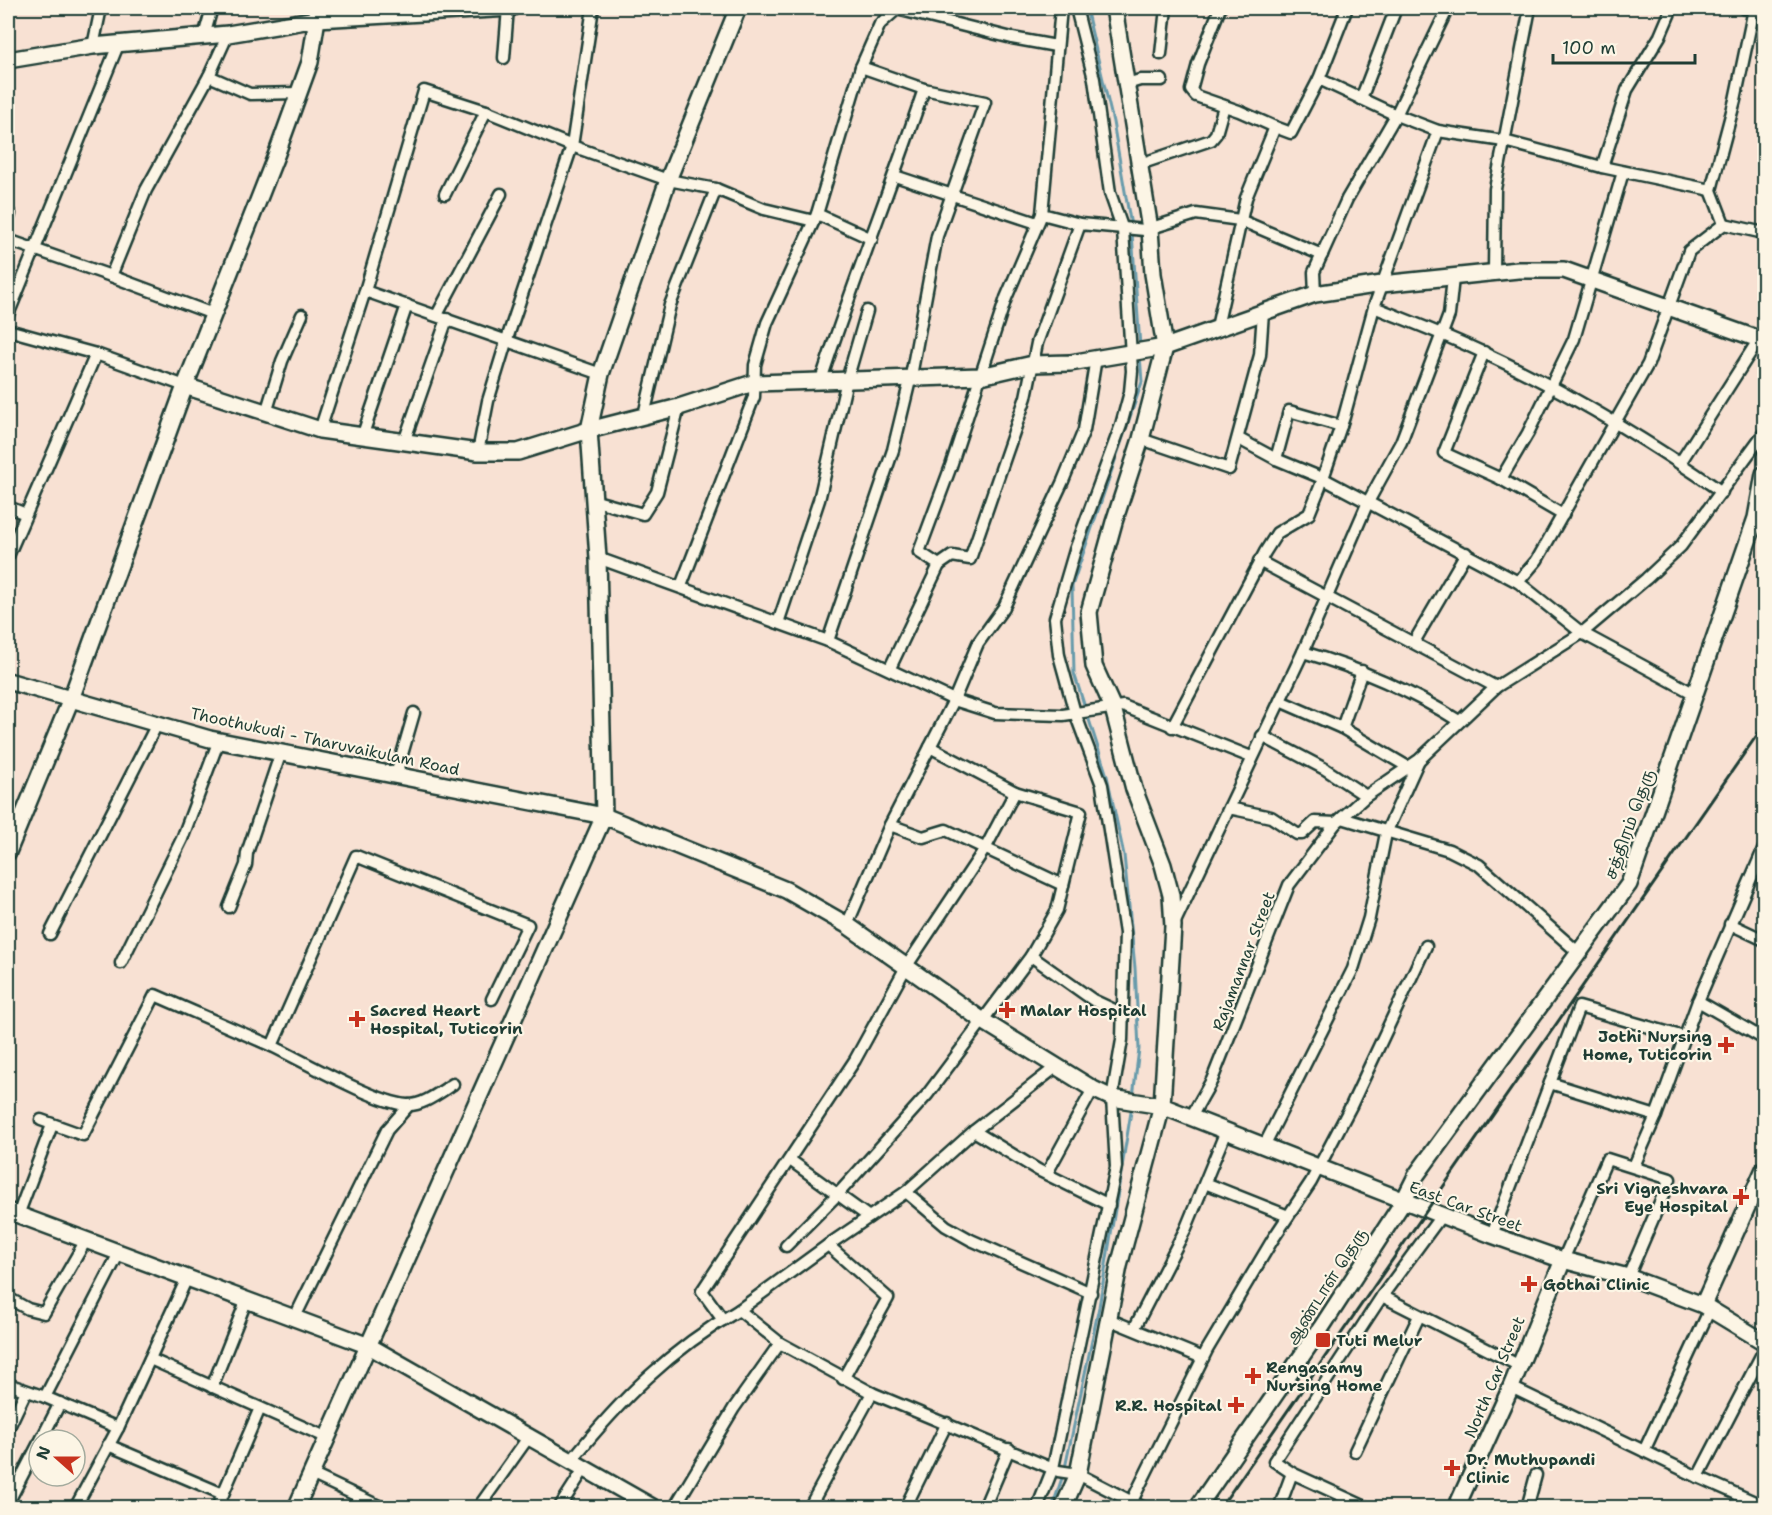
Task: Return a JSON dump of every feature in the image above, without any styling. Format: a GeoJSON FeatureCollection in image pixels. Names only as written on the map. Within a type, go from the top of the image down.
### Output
{"type":"FeatureCollection","features":[{"type":"Feature","properties":{"kind":"street"},"geometry":{"type":"LineString","coordinates":[[93,46],[101,8]]}},
{"type":"Feature","properties":{"kind":"street"},"geometry":{"type":"LineString","coordinates":[[204,36],[212,8]]}},
{"type":"Feature","properties":{"kind":"street"},"geometry":{"type":"LineString","coordinates":[[8,60],[93,46],[228,34],[316,13],[509,8],[504,58]]}},
{"type":"Feature","properties":{"kind":"street"},"geometry":{"type":"LineString","coordinates":[[478,452],[488,401],[507,339],[572,146],[592,8]]}},
{"type":"Feature","properties":{"kind":"street"},"geometry":{"type":"LineString","coordinates":[[296,1508],[604,816],[596,501],[589,430],[601,374],[668,180],[738,8]]}},
{"type":"Feature","properties":{"kind":"street"},"geometry":{"type":"LineString","coordinates":[[681,586],[754,398],[754,364],[767,324],[816,218],[861,67],[880,24],[897,8],[1012,39],[1056,46]]}},
{"type":"Feature","properties":{"kind":"street"},"geometry":{"type":"LineString","coordinates":[[939,565],[919,552],[1006,298],[1046,200],[1056,46],[1061,8]]}},
{"type":"Feature","properties":{"kind":"street"},"geometry":{"type":"LineString","coordinates":[[1037,1508],[1055,1469],[1116,1167],[1116,1099],[1123,1014],[1125,933],[1102,785],[1059,656],[1055,618],[1075,550],[1126,409],[1133,351],[1126,230],[1110,193],[1094,79],[1076,8]]}},
{"type":"Feature","properties":{"kind":"street"},"geometry":{"type":"LineString","coordinates":[[1064,1508],[1075,1473],[1119,1266],[1158,1105],[1173,926],[1171,895],[1163,865],[1134,789],[1094,666],[1089,612],[1114,522],[1141,439],[1163,347],[1140,164],[1114,8]]}},
{"type":"Feature","properties":{"kind":"street"},"geometry":{"type":"LineString","coordinates":[[1161,54],[1166,8]]}},
{"type":"Feature","properties":{"kind":"street"},"geometry":{"type":"LineString","coordinates":[[1220,8],[1198,64],[1191,90],[1196,96],[1291,133],[1319,79],[1347,8]]}},
{"type":"Feature","properties":{"kind":"street"},"geometry":{"type":"LineString","coordinates":[[1361,99],[1396,8]]}},
{"type":"Feature","properties":{"kind":"street"},"geometry":{"type":"LineString","coordinates":[[1315,294],[1314,272],[1347,199],[1396,115],[1448,8]]}},
{"type":"Feature","properties":{"kind":"street"},"geometry":{"type":"LineString","coordinates":[[1494,271],[1495,189],[1530,8]]}},
{"type":"Feature","properties":{"kind":"street"},"geometry":{"type":"LineString","coordinates":[[1602,167],[1627,90],[1660,36],[1672,8]]}},
{"type":"Feature","properties":{"kind":"street"},"geometry":{"type":"LineString","coordinates":[[1725,224],[1711,190],[1735,100],[1754,9]]}},
{"type":"Feature","properties":{"kind":"street"},"geometry":{"type":"LineString","coordinates":[[8,852],[71,699],[185,386],[299,93],[310,62],[316,13]]}},
{"type":"Feature","properties":{"kind":"street"},"geometry":{"type":"LineString","coordinates":[[111,276],[146,190],[209,76],[228,34]]}},
{"type":"Feature","properties":{"kind":"street"},"geometry":{"type":"LineString","coordinates":[[8,315],[118,45]]}},
{"type":"Feature","properties":{"kind":"street"},"geometry":{"type":"LineString","coordinates":[[828,641],[893,450],[911,376],[937,236],[953,197],[985,102],[924,89],[861,67]]}},
{"type":"Feature","properties":{"kind":"street"},"geometry":{"type":"LineString","coordinates":[[209,76],[250,94],[299,93]]}},
{"type":"Feature","properties":{"kind":"street"},"geometry":{"type":"LineString","coordinates":[[1319,79],[1396,115],[1438,131],[1504,141],[1623,172],[1711,190]]}},
{"type":"Feature","properties":{"kind":"street"},"geometry":{"type":"LineString","coordinates":[[1126,84],[1162,80]]}},
{"type":"Feature","properties":{"kind":"street"},"geometry":{"type":"LineString","coordinates":[[822,380],[851,285],[872,238],[924,89]]}},
{"type":"Feature","properties":{"kind":"street"},"geometry":{"type":"LineString","coordinates":[[320,430],[365,291],[423,91],[486,111],[572,146],[668,180],[716,189],[764,209],[816,218],[872,238]]}},
{"type":"Feature","properties":{"kind":"street"},"geometry":{"type":"LineString","coordinates":[[1140,164],[1211,140],[1216,134],[1224,106]]}},
{"type":"Feature","properties":{"kind":"street"},"geometry":{"type":"LineString","coordinates":[[445,194],[486,111]]}},
{"type":"Feature","properties":{"kind":"street"},"geometry":{"type":"LineString","coordinates":[[1217,327],[1246,198],[1275,127]]}},
{"type":"Feature","properties":{"kind":"street"},"geometry":{"type":"LineString","coordinates":[[1172,727],[1259,561],[1277,534],[1309,514],[1341,426],[1374,307],[1438,131]]}},
{"type":"Feature","properties":{"kind":"street"},"geometry":{"type":"LineString","coordinates":[[1501,479],[1552,387],[1574,339],[1590,278],[1623,172]]}},
{"type":"Feature","properties":{"kind":"street"},"geometry":{"type":"LineString","coordinates":[[895,176],[953,197],[1039,219],[1126,230],[1148,230],[1196,214],[1240,220],[1322,255]]}},
{"type":"Feature","properties":{"kind":"street"},"geometry":{"type":"LineString","coordinates":[[644,415],[670,305],[716,189]]}},
{"type":"Feature","properties":{"kind":"street"},"geometry":{"type":"LineString","coordinates":[[404,442],[442,317],[501,194]]}},
{"type":"Feature","properties":{"kind":"street"},"geometry":{"type":"LineString","coordinates":[[890,668],[939,565],[952,556],[970,559],[1026,397],[1037,342],[1080,224]]}},
{"type":"Feature","properties":{"kind":"street"},"geometry":{"type":"LineString","coordinates":[[1518,582],[1538,560],[1648,364],[1689,251],[1725,224],[1764,233]]}},
{"type":"Feature","properties":{"kind":"street"},"geometry":{"type":"LineString","coordinates":[[8,240],[213,314]]}},
{"type":"Feature","properties":{"kind":"street"},"geometry":{"type":"LineString","coordinates":[[8,330],[96,354],[320,430],[478,452],[518,452],[589,430],[679,408],[753,383],[911,376],[981,376],[1033,364],[1070,363],[1163,347],[1315,294],[1494,271],[1564,270],[1762,340],[1680,463]]}},
{"type":"Feature","properties":{"kind":"street"},"geometry":{"type":"LineString","coordinates":[[1173,926],[1251,757],[1303,652],[1368,502],[1401,442],[1449,315],[1453,278]]}},
{"type":"Feature","properties":{"kind":"street"},"geometry":{"type":"LineString","coordinates":[[365,291],[507,339],[601,374]]}},
{"type":"Feature","properties":{"kind":"street"},"geometry":{"type":"LineString","coordinates":[[362,437],[407,305]]}},
{"type":"Feature","properties":{"kind":"street"},"geometry":{"type":"LineString","coordinates":[[1374,307],[1484,352],[1552,387],[1616,423],[1722,492]]}},
{"type":"Feature","properties":{"kind":"street"},"geometry":{"type":"LineString","coordinates":[[778,622],[819,500],[847,380],[867,311]]}},
{"type":"Feature","properties":{"kind":"street"},"geometry":{"type":"LineString","coordinates":[[1141,439],[1229,469],[1260,355],[1263,312]]}},
{"type":"Feature","properties":{"kind":"street"},"geometry":{"type":"LineString","coordinates":[[266,413],[282,361],[302,315]]}},
{"type":"Feature","properties":{"kind":"street"},"geometry":{"type":"LineString","coordinates":[[1484,352],[1444,453],[1501,479],[1563,515]]}},
{"type":"Feature","properties":{"kind":"street"},"geometry":{"type":"LineString","coordinates":[[8,556],[96,354]]}},
{"type":"Feature","properties":{"kind":"street"},"geometry":{"type":"LineString","coordinates":[[847,925],[890,825],[954,700],[978,643],[1004,607],[1063,481],[1084,430],[1096,358]]}},
{"type":"Feature","properties":{"kind":"street"},"geometry":{"type":"LineString","coordinates":[[596,501],[643,514],[657,492],[679,408]]}},
{"type":"Feature","properties":{"kind":"street"},"geometry":{"type":"LineString","coordinates":[[1276,459],[1289,411],[1341,426]]}},
{"type":"Feature","properties":{"kind":"street"},"geometry":{"type":"LineString","coordinates":[[1264,1146],[1353,969],[1369,918],[1386,833],[1419,760],[1496,687],[1582,633],[1681,546],[1764,433]]}},
{"type":"Feature","properties":{"kind":"street"},"geometry":{"type":"LineString","coordinates":[[1239,439],[1276,459],[1322,478],[1518,582],[1582,633],[1693,693]]}},
{"type":"Feature","properties":{"kind":"street","name":"சத்திரம் தெரு"},"geometry":{"type":"LineString","coordinates":[[1403,1202],[1416,1174],[1580,954],[1629,884],[1693,693],[1756,518],[1764,474]]}},
{"type":"Feature","properties":{"kind":"street"},"geometry":{"type":"LineString","coordinates":[[8,507],[26,514]]}},
{"type":"Feature","properties":{"kind":"street"},"geometry":{"type":"LineString","coordinates":[[1414,642],[1466,553]]}},
{"type":"Feature","properties":{"kind":"street"},"geometry":{"type":"LineString","coordinates":[[598,558],[681,586],[828,641],[890,668],[954,700],[995,713],[1133,709],[1172,727],[1251,757]]}},
{"type":"Feature","properties":{"kind":"street"},"geometry":{"type":"LineString","coordinates":[[1259,561],[1496,687]]}},
{"type":"Feature","properties":{"kind":"street"},"geometry":{"type":"LineString","coordinates":[[1303,652],[1362,671],[1422,698],[1458,721]]}},
{"type":"Feature","properties":{"kind":"street"},"geometry":{"type":"LineString","coordinates":[[1342,728],[1362,671]]}},
{"type":"Feature","properties":{"kind":"street","name":"Thoothukudi - Tharuvaikulam Road"},"geometry":{"type":"LineString","coordinates":[[8,681],[219,740],[604,816],[786,890],[847,925],[906,967]]}},
{"type":"Feature","properties":{"kind":"street"},"geometry":{"type":"LineString","coordinates":[[1280,701],[1342,728],[1408,767]]}},
{"type":"Feature","properties":{"kind":"street"},"geometry":{"type":"LineString","coordinates":[[396,775],[414,713]]}},
{"type":"Feature","properties":{"kind":"street"},"geometry":{"type":"LineString","coordinates":[[50,934],[157,724]]}},
{"type":"Feature","properties":{"kind":"street"},"geometry":{"type":"LineString","coordinates":[[1262,736],[1325,769],[1365,796]]}},
{"type":"Feature","properties":{"kind":"street"},"geometry":{"type":"LineString","coordinates":[[121,963],[182,839],[219,740]]}},
{"type":"Feature","properties":{"kind":"street"},"geometry":{"type":"LineString","coordinates":[[786,1246],[838,1194],[927,1095],[1031,956],[1057,910],[1081,812],[1016,792],[930,747]]}},
{"type":"Feature","properties":{"kind":"street"},"geometry":{"type":"LineString","coordinates":[[229,907],[246,865],[281,753]]}},
{"type":"Feature","properties":{"kind":"street","name":"Rajamannar Street"},"geometry":{"type":"LineString","coordinates":[[1191,1117],[1212,1080],[1289,885],[1339,820],[1365,796],[1419,760]]}},
{"type":"Feature","properties":{"kind":"street"},"geometry":{"type":"LineString","coordinates":[[723,1320],[702,1290],[855,1060],[906,967],[986,847],[1016,792]]}},
{"type":"Feature","properties":{"kind":"street"},"geometry":{"type":"LineString","coordinates":[[1229,808],[1271,817],[1297,834],[1302,834],[1315,822],[1339,820],[1449,850],[1479,865],[1580,954]]}},
{"type":"Feature","properties":{"kind":"street"},"geometry":{"type":"LineString","coordinates":[[890,825],[923,837],[930,837],[946,830],[1063,885]]}},
{"type":"Feature","properties":{"kind":"street"},"geometry":{"type":"LineString","coordinates":[[1634,1167],[1730,924],[1760,873],[1764,848]]}},
{"type":"Feature","properties":{"kind":"street"},"geometry":{"type":"LineString","coordinates":[[272,1046],[356,856],[528,925],[492,999]]}},
{"type":"Feature","properties":{"kind":"street"},"geometry":{"type":"LineString","coordinates":[[1730,924],[1764,940]]}},
{"type":"Feature","properties":{"kind":"street"},"geometry":{"type":"LineString","coordinates":[[1132,1501],[1203,1358],[1318,1168],[1351,1106],[1426,946]]}},
{"type":"Feature","properties":{"kind":"street"},"geometry":{"type":"LineString","coordinates":[[1031,956],[1094,1000],[1123,1014]]}},
{"type":"Feature","properties":{"kind":"street","name":"East Car Street"},"geometry":{"type":"LineString","coordinates":[[906,967],[983,1022],[1093,1089],[1116,1099],[1158,1105],[1492,1235],[1563,1260],[1628,1277],[1707,1307],[1764,1342]]}},
{"type":"Feature","properties":{"kind":"street"},"geometry":{"type":"LineString","coordinates":[[40,1120],[83,1135],[155,995],[272,1046],[387,1101],[409,1105],[431,1098],[453,1084]]}},
{"type":"Feature","properties":{"kind":"street"},"geometry":{"type":"LineString","coordinates":[[1698,1001],[1764,1039]]}},
{"type":"Feature","properties":{"kind":"street"},"geometry":{"type":"LineString","coordinates":[[1492,1235],[1579,1007],[1684,1037]]}},
{"type":"Feature","properties":{"kind":"street"},"geometry":{"type":"LineString","coordinates":[[559,1508],[578,1465],[609,1414],[663,1362],[906,1192],[974,1131],[1056,1067]]}},
{"type":"Feature","properties":{"kind":"street"},"geometry":{"type":"LineString","coordinates":[[1550,1083],[1656,1116]]}},
{"type":"Feature","properties":{"kind":"street"},"geometry":{"type":"LineString","coordinates":[[1047,1173],[1093,1089]]}},
{"type":"Feature","properties":{"kind":"street"},"geometry":{"type":"LineString","coordinates":[[295,1317],[387,1130],[409,1105]]}},
{"type":"Feature","properties":{"kind":"street"},"geometry":{"type":"LineString","coordinates":[[52,1125],[13,1213],[369,1346],[530,1435],[645,1506]]}},
{"type":"Feature","properties":{"kind":"street"},"geometry":{"type":"LineString","coordinates":[[974,1131],[1096,1202],[1109,1205]]}},
{"type":"Feature","properties":{"kind":"street"},"geometry":{"type":"LineString","coordinates":[[1134,1329],[1181,1238],[1226,1131]]}},
{"type":"Feature","properties":{"kind":"street"},"geometry":{"type":"LineString","coordinates":[[1563,1260],[1607,1159],[1670,1179],[1628,1277]]}},
{"type":"Feature","properties":{"kind":"street"},"geometry":{"type":"LineString","coordinates":[[790,1160],[869,1217]]}},
{"type":"Feature","properties":{"kind":"street"},"geometry":{"type":"LineString","coordinates":[[1644,1451],[1763,1177]]}},
{"type":"Feature","properties":{"kind":"street"},"geometry":{"type":"LineString","coordinates":[[1205,1183],[1288,1216]]}},
{"type":"Feature","properties":{"kind":"street"},"geometry":{"type":"LineString","coordinates":[[906,1192],[946,1226],[971,1240],[1091,1293]]}},
{"type":"Feature","properties":{"kind":"street","name":"ஆண்டாள் தெரு"},"geometry":{"type":"LineString","coordinates":[[1197,1508],[1321,1328],[1403,1202]]}},
{"type":"Feature","properties":{"kind":"street"},"geometry":{"type":"LineString","coordinates":[[1368,1508],[1292,1473],[1274,1461],[1382,1296],[1441,1216]]}},
{"type":"Feature","properties":{"kind":"street"},"geometry":{"type":"LineString","coordinates":[[8,1298],[28,1308],[44,1312],[86,1240]]}},
{"type":"Feature","properties":{"kind":"street"},"geometry":{"type":"LineString","coordinates":[[828,1245],[888,1298],[843,1379]]}},
{"type":"Feature","properties":{"kind":"street"},"geometry":{"type":"LineString","coordinates":[[45,1396],[119,1252]]}},
{"type":"Feature","properties":{"kind":"street","name":"North Car Street"},"geometry":{"type":"LineString","coordinates":[[1456,1508],[1511,1387],[1563,1260]]}},
{"type":"Feature","properties":{"kind":"street"},"geometry":{"type":"LineString","coordinates":[[75,1508],[118,1428],[187,1278]]}},
{"type":"Feature","properties":{"kind":"street"},"geometry":{"type":"LineString","coordinates":[[1382,1296],[1520,1366]]}},
{"type":"Feature","properties":{"kind":"street"},"geometry":{"type":"LineString","coordinates":[[212,1387],[247,1299]]}},
{"type":"Feature","properties":{"kind":"street"},"geometry":{"type":"LineString","coordinates":[[740,1310],[780,1343],[843,1379],[1055,1469],[1075,1473],[1144,1508]]}},
{"type":"Feature","properties":{"kind":"street"},"geometry":{"type":"LineString","coordinates":[[1355,1451],[1419,1316]]}},
{"type":"Feature","properties":{"kind":"street"},"geometry":{"type":"LineString","coordinates":[[1108,1319],[1203,1358]]}},
{"type":"Feature","properties":{"kind":"street"},"geometry":{"type":"LineString","coordinates":[[674,1508],[734,1408],[780,1343]]}},
{"type":"Feature","properties":{"kind":"street"},"geometry":{"type":"LineString","coordinates":[[1698,1477],[1764,1350]]}},
{"type":"Feature","properties":{"kind":"street"},"geometry":{"type":"LineString","coordinates":[[150,1359],[328,1438]]}},
{"type":"Feature","properties":{"kind":"street"},"geometry":{"type":"LineString","coordinates":[[8,1384],[45,1396],[118,1428]]}},
{"type":"Feature","properties":{"kind":"street"},"geometry":{"type":"LineString","coordinates":[[1511,1387],[1698,1477],[1764,1506]]}},
{"type":"Feature","properties":{"kind":"street"},"geometry":{"type":"LineString","coordinates":[[8,1429],[26,1391]]}},
{"type":"Feature","properties":{"kind":"street"},"geometry":{"type":"LineString","coordinates":[[810,1508],[872,1393]]}},
{"type":"Feature","properties":{"kind":"street"},"geometry":{"type":"LineString","coordinates":[[47,1428],[60,1403]]}},
{"type":"Feature","properties":{"kind":"street"},"geometry":{"type":"LineString","coordinates":[[217,1508],[260,1408]]}},
{"type":"Feature","properties":{"kind":"street"},"geometry":{"type":"LineString","coordinates":[[905,1508],[947,1423]]}},
{"type":"Feature","properties":{"kind":"street"},"geometry":{"type":"LineString","coordinates":[[478,1508],[530,1435]]}},
{"type":"Feature","properties":{"kind":"street"},"geometry":{"type":"LineString","coordinates":[[108,1446],[223,1494]]}},
{"type":"Feature","properties":{"kind":"street"},"geometry":{"type":"LineString","coordinates":[[984,1508],[1009,1449]]}},
{"type":"Feature","properties":{"kind":"street"},"geometry":{"type":"LineString","coordinates":[[8,1503],[27,1467]]}},
{"type":"Feature","properties":{"kind":"street"},"geometry":{"type":"LineString","coordinates":[[1279,1508],[1292,1473]]}},
{"type":"Feature","properties":{"kind":"street"},"geometry":{"type":"LineString","coordinates":[[311,1474],[384,1508]]}},
{"type":"Feature","properties":{"kind":"street"},"geometry":{"type":"LineString","coordinates":[[1527,1508],[1536,1475]]}},
{"type":"Feature","properties":{"kind":"waterway"},"geometry":{"type":"LineString","coordinates":[[1086,8],[1113,122],[1131,226]]}},
{"type":"Feature","properties":{"kind":"waterway"},"geometry":{"type":"LineString","coordinates":[[1132,233],[1140,346]]}},
{"type":"Feature","properties":{"kind":"waterway"},"geometry":{"type":"LineString","coordinates":[[1133,1097],[1139,1049],[1135,968],[1124,855],[1107,776],[1074,673],[1072,586],[1142,382],[1140,355]]}},
{"type":"Feature","properties":{"kind":"waterway"},"geometry":{"type":"LineString","coordinates":[[1065,1468],[1099,1307],[1132,1106]]}},
{"type":"Feature","properties":{"kind":"waterway"},"geometry":{"type":"LineString","coordinates":[[1052,1508],[1063,1475]]}},
{"type":"Feature","properties":{"kind":"railway"},"geometry":{"type":"LineString","coordinates":[[1220,1508],[1764,725]]}},
{"type":"Feature","properties":{"kind":"place","name":"Malar Hospital"},"geometry":{"type":"Point","coordinates":[1007,1010]}},
{"type":"Feature","properties":{"kind":"place","name":"Sacred Heart Hospital, Tuticorin"},"geometry":{"type":"Point","coordinates":[357,1019]}},
{"type":"Feature","properties":{"kind":"place","name":"Jothi Nursing Home, Tuticorin"},"geometry":{"type":"Point","coordinates":[1726,1045]}},
{"type":"Feature","properties":{"kind":"place","name":"Sri Vigneshvara Eye Hospital"},"geometry":{"type":"Point","coordinates":[1741,1197]}},
{"type":"Feature","properties":{"kind":"place","name":"Gothai Clinic"},"geometry":{"type":"Point","coordinates":[1529,1284]}},
{"type":"Feature","properties":{"kind":"place","name":"Tuti Melur"},"geometry":{"type":"Point","coordinates":[1323,1340]}},
{"type":"Feature","properties":{"kind":"place","name":"Rengasamy Nursing Home"},"geometry":{"type":"Point","coordinates":[1253,1376]}},
{"type":"Feature","properties":{"kind":"place","name":"R.R. Hospital"},"geometry":{"type":"Point","coordinates":[1236,1405]}},
{"type":"Feature","properties":{"kind":"place","name":"Dr. Muthupandi Clinic"},"geometry":{"type":"Point","coordinates":[1452,1468]}}]}
